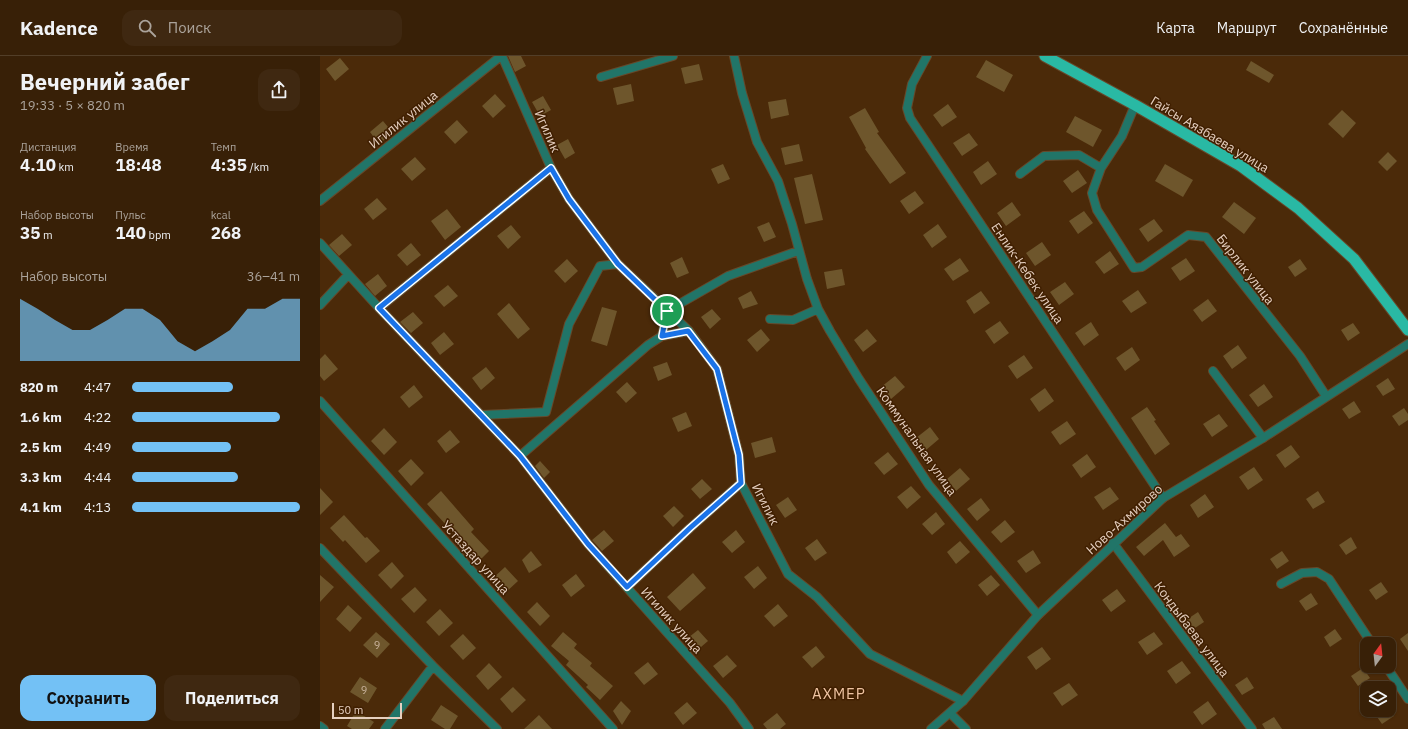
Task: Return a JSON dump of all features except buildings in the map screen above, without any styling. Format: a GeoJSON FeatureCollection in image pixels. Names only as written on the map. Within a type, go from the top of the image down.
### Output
{"type":"FeatureCollection","features":[{"type":"Feature","properties":{"kind":"highway","name":"Гайсы Аязбаева улица"},"geometry":{"type":"LineString","coordinates":[[1045,56],[1135,105],[1241,166],[1298,208],[1354,259],[1408,330]]}},
{"type":"Feature","properties":{"kind":"street","name":"Игилик"},"geometry":{"type":"LineString","coordinates":[[501,56],[551,168],[569,199],[618,264],[688,331],[717,369],[739,455],[741,483],[788,574],[817,597],[870,654],[963,701]]}},
{"type":"Feature","properties":{"kind":"street","name":"Игилик улица"},"geometry":{"type":"LineString","coordinates":[[320,201],[501,56]]}},
{"type":"Feature","properties":{"kind":"street"},"geometry":{"type":"LineString","coordinates":[[601,77],[673,56]]}},
{"type":"Feature","properties":{"kind":"street","name":"Коммунальная улица"},"geometry":{"type":"LineString","coordinates":[[734,56],[742,92],[757,142],[778,181],[792,224],[798,251],[818,309],[859,379],[929,485],[1038,615]]}},
{"type":"Feature","properties":{"kind":"street","name":"Енлик-Кебек улица"},"geometry":{"type":"LineString","coordinates":[[927,56],[912,84],[907,108],[910,118],[1163,498]]}},
{"type":"Feature","properties":{"kind":"street","name":"Бирлик улица"},"geometry":{"type":"LineString","coordinates":[[1135,105],[1122,136],[1101,168],[1092,193],[1097,210],[1134,268],[1142,267],[1188,235],[1206,237],[1300,356],[1326,396]]}},
{"type":"Feature","properties":{"kind":"street"},"geometry":{"type":"LineString","coordinates":[[1020,174],[1044,156],[1079,155],[1101,168]]}},
{"type":"Feature","properties":{"kind":"street"},"geometry":{"type":"LineString","coordinates":[[379,308],[551,168]]}},
{"type":"Feature","properties":{"kind":"street","name":"Игилик улица"},"geometry":{"type":"LineString","coordinates":[[320,243],[348,275],[520,456],[588,544],[730,703],[749,729]]}},
{"type":"Feature","properties":{"kind":"street"},"geometry":{"type":"LineString","coordinates":[[662,336],[667,311],[728,276],[798,251]]}},
{"type":"Feature","properties":{"kind":"street"},"geometry":{"type":"LineString","coordinates":[[481,415],[546,412],[569,324],[600,266],[618,264]]}},
{"type":"Feature","properties":{"kind":"street"},"geometry":{"type":"LineString","coordinates":[[320,305],[348,275]]}},
{"type":"Feature","properties":{"kind":"street"},"geometry":{"type":"LineString","coordinates":[[770,319],[793,320],[818,309]]}},
{"type":"Feature","properties":{"kind":"street"},"geometry":{"type":"LineString","coordinates":[[520,456],[648,345],[662,336],[688,331]]}},
{"type":"Feature","properties":{"kind":"street","name":"Ново-Ахмирово"},"geometry":{"type":"LineString","coordinates":[[931,729],[963,701],[1038,615],[1163,498],[1262,438],[1408,344]]}},
{"type":"Feature","properties":{"kind":"street"},"geometry":{"type":"LineString","coordinates":[[1213,371],[1262,438]]}},
{"type":"Feature","properties":{"kind":"street","name":"Устаздар улица"},"geometry":{"type":"LineString","coordinates":[[320,401],[613,729]]}},
{"type":"Feature","properties":{"kind":"street"},"geometry":{"type":"LineString","coordinates":[[627,587],[741,483]]}},
{"type":"Feature","properties":{"kind":"street","name":"Кондыбаева улица"},"geometry":{"type":"LineString","coordinates":[[1113,544],[1252,729]]}},
{"type":"Feature","properties":{"kind":"street"},"geometry":{"type":"LineString","coordinates":[[320,548],[433,666],[497,729]]}},
{"type":"Feature","properties":{"kind":"street"},"geometry":{"type":"LineString","coordinates":[[1281,584],[1302,573],[1317,572],[1329,579],[1367,637]]}},
{"type":"Feature","properties":{"kind":"street"},"geometry":{"type":"LineString","coordinates":[[385,729],[433,666]]}},
{"type":"Feature","properties":{"kind":"street"},"geometry":{"type":"LineString","coordinates":[[1391,673],[1408,699]]}},
{"type":"Feature","properties":{"kind":"street"},"geometry":{"type":"LineString","coordinates":[[950,713],[966,729]]}},
{"type":"Feature","properties":{"kind":"street"},"geometry":{"type":"LineString","coordinates":[[320,726],[324,729]]}},
{"type":"Feature","properties":{"kind":"district","name":"АХМЕР"},"geometry":{"type":"Point","coordinates":[839,694]}},
{"type":"Feature","properties":{"kind":"route"},"geometry":{"type":"LineString","coordinates":[[551,168],[569,199],[618,264],[667,311],[662,336],[688,331],[717,369],[739,455],[741,483],[627,587],[588,544],[520,456],[379,308],[551,168]]}}]}
